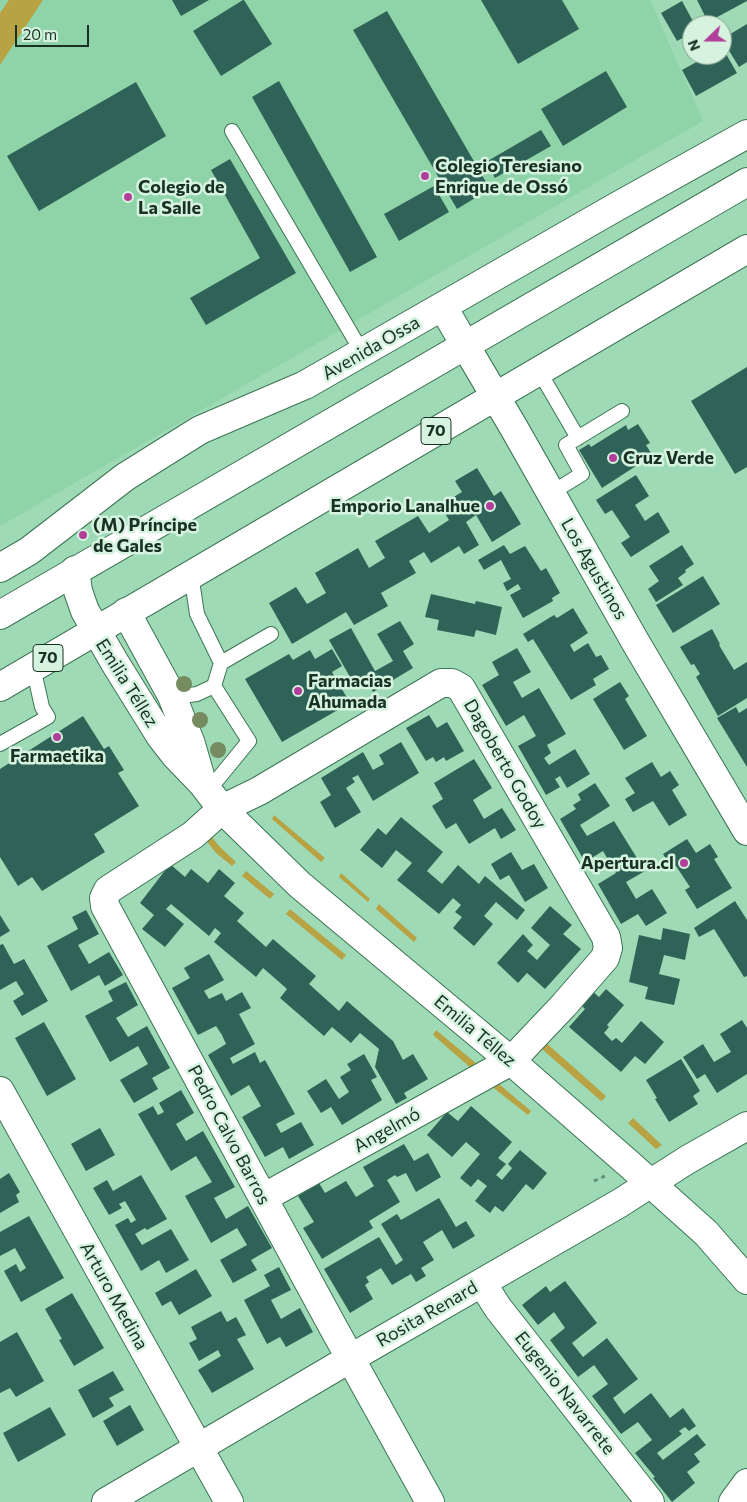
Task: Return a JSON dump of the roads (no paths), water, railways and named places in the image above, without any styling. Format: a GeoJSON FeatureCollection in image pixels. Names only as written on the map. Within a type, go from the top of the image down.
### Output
{"type":"FeatureCollection","features":[{"type":"Feature","properties":{"kind":"street","name":"Avenida Ossa"},"geometry":{"type":"LineString","coordinates":[[0,568],[29,551],[125,477],[200,430],[305,386],[653,185],[747,134]]}},
{"type":"Feature","properties":{"kind":"street"},"geometry":{"type":"LineString","coordinates":[[0,615],[747,182]]}},
{"type":"Feature","properties":{"kind":"street","name":"70"},"geometry":{"type":"LineString","coordinates":[[0,686],[747,249]]}},
{"type":"Feature","properties":{"kind":"street","name":"Los Agustinos"},"geometry":{"type":"LineString","coordinates":[[443,306],[641,651],[747,831]]}},
{"type":"Feature","properties":{"kind":"street","name":"Emilia Téllez"},"geometry":{"type":"LineString","coordinates":[[75,570],[80,598],[95,630],[161,737],[210,794],[300,885],[511,1061],[706,1233],[747,1280]]}},
{"type":"Feature","properties":{"kind":"street","name":"Emilia Téllez"},"geometry":{"type":"LineString","coordinates":[[126,612],[172,696],[210,794]]}},
{"type":"Feature","properties":{"kind":"street","name":"Dagoberto Godoy"},"geometry":{"type":"LineString","coordinates":[[210,794],[259,791],[441,683],[452,683],[461,688],[606,937],[608,948],[605,958],[564,1006],[511,1061]]}},
{"type":"Feature","properties":{"kind":"street","name":"Pedro Calvo Barros"},"geometry":{"type":"LineString","coordinates":[[210,794],[193,835],[108,890],[104,898],[105,906],[430,1502]]}},
{"type":"Feature","properties":{"kind":"street","name":"Angelmó"},"geometry":{"type":"LineString","coordinates":[[263,1198],[511,1061]]}},
{"type":"Feature","properties":{"kind":"street","name":"Arturo Medina"},"geometry":{"type":"LineString","coordinates":[[0,1091],[229,1502]]}},
{"type":"Feature","properties":{"kind":"street","name":"Rosita Renard"},"geometry":{"type":"LineString","coordinates":[[106,1502],[747,1126]]}},
{"type":"Feature","properties":{"kind":"street","name":"Eugenio Navarrete"},"geometry":{"type":"LineString","coordinates":[[482,1283],[498,1308],[650,1502]]}},
{"type":"Feature","properties":{"kind":"street"},"geometry":{"type":"LineString","coordinates":[[733,1502],[747,1483]]}},
{"type":"Feature","properties":{"kind":"lane"},"geometry":{"type":"LineString","coordinates":[[232,131],[362,352]]}},
{"type":"Feature","properties":{"kind":"lane"},"geometry":{"type":"LineString","coordinates":[[539,371],[578,438]]}},
{"type":"Feature","properties":{"kind":"lane"},"geometry":{"type":"LineString","coordinates":[[551,493],[582,474],[566,445],[622,411]]}},
{"type":"Feature","properties":{"kind":"lane"},"geometry":{"type":"LineString","coordinates":[[191,574],[197,614],[221,663]]}},
{"type":"Feature","properties":{"kind":"lane"},"geometry":{"type":"LineString","coordinates":[[172,696],[197,694],[214,686],[221,663],[271,634]]}},
{"type":"Feature","properties":{"kind":"lane"},"geometry":{"type":"LineString","coordinates":[[0,744],[48,717],[42,707],[33,667]]}},
{"type":"Feature","properties":{"kind":"lane"},"geometry":{"type":"LineString","coordinates":[[210,794],[249,741],[214,686]]}},
{"type":"Feature","properties":{"kind":"place","name":"Colegio Teresiano Enrique de Ossó"},"geometry":{"type":"Point","coordinates":[425,176]}},
{"type":"Feature","properties":{"kind":"place","name":"Colegio de La Salle"},"geometry":{"type":"Point","coordinates":[128,197]}},
{"type":"Feature","properties":{"kind":"place","name":"Cruz Verde"},"geometry":{"type":"Point","coordinates":[613,458]}},
{"type":"Feature","properties":{"kind":"place","name":"Emporio Lanalhue"},"geometry":{"type":"Point","coordinates":[490,506]}},
{"type":"Feature","properties":{"kind":"place","name":"(M) Príncipe de Gales"},"geometry":{"type":"Point","coordinates":[83,535]}},
{"type":"Feature","properties":{"kind":"place","name":"Farmacias Ahumada"},"geometry":{"type":"Point","coordinates":[298,691]}},
{"type":"Feature","properties":{"kind":"place","name":"Farmaetika"},"geometry":{"type":"Point","coordinates":[57,737]}},
{"type":"Feature","properties":{"kind":"place","name":"Apertura.cl"},"geometry":{"type":"Point","coordinates":[684,863]}}]}
